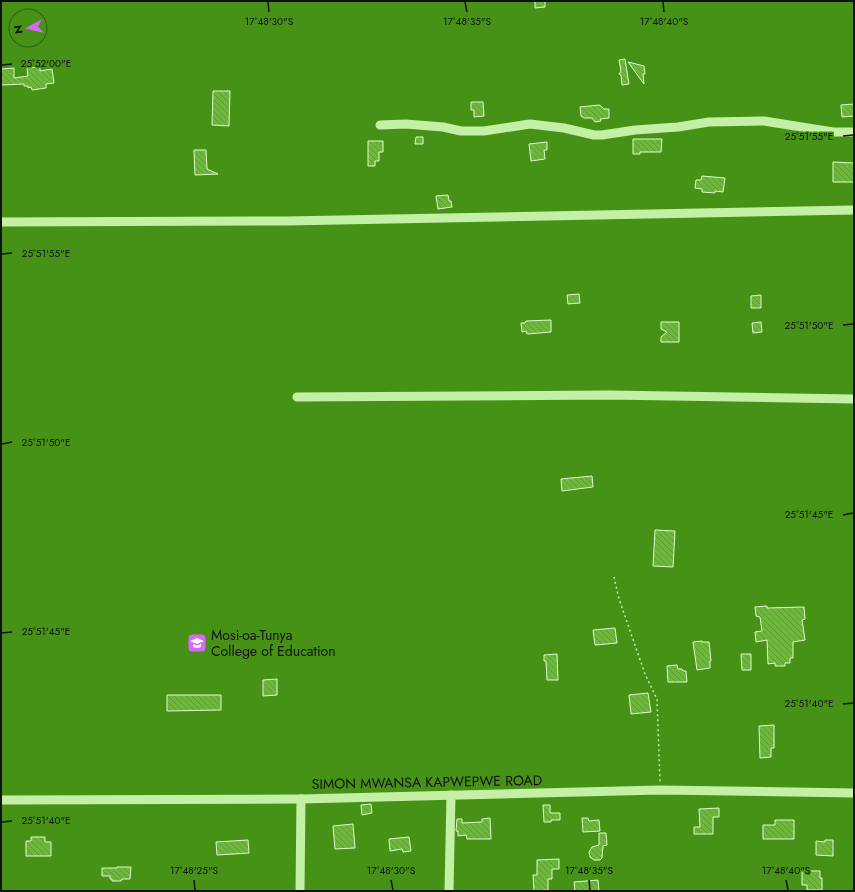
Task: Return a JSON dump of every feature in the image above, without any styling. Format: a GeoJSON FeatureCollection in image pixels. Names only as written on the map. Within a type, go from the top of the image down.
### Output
{"type":"FeatureCollection","features":[{"type":"Feature","properties":{"kind":"street"},"geometry":{"type":"LineString","coordinates":[[380,125],[406,124],[443,127],[461,131],[484,131],[530,124],[564,128],[594,135],[602,135],[635,130],[678,127],[709,122],[764,121],[833,132],[854,132]]}},
{"type":"Feature","properties":{"kind":"street"},"geometry":{"type":"LineString","coordinates":[[1,222],[294,220],[854,210]]}},
{"type":"Feature","properties":{"kind":"street"},"geometry":{"type":"LineString","coordinates":[[297,397],[609,395],[854,399]]}},
{"type":"Feature","properties":{"kind":"street","name":"SIMON MWANSA KAPWEPWE ROAD"},"geometry":{"type":"LineString","coordinates":[[1,800],[301,799],[660,790],[854,793]]}},
{"type":"Feature","properties":{"kind":"street"},"geometry":{"type":"LineString","coordinates":[[449,891],[451,795]]}},
{"type":"Feature","properties":{"kind":"street"},"geometry":{"type":"LineString","coordinates":[[300,891],[301,799]]}},
{"type":"Feature","properties":{"kind":"path"},"geometry":{"type":"LineString","coordinates":[[614,577],[619,599],[645,674],[657,699],[660,790]]}},
{"type":"Feature","properties":{"kind":"building"},"geometry":{"type":"Polygon","coordinates":[[[535,1],[545,1],[545,7],[535,8],[535,1]]]}},
{"type":"Feature","properties":{"kind":"building"},"geometry":{"type":"Polygon","coordinates":[[[625,59],[629,84],[622,85],[621,75],[619,74],[621,71],[619,60],[625,59]]]}},
{"type":"Feature","properties":{"kind":"building"},"geometry":{"type":"Polygon","coordinates":[[[628,62],[644,66],[644,84],[628,62]]]}},
{"type":"Feature","properties":{"kind":"building"},"geometry":{"type":"Polygon","coordinates":[[[40,67],[40,71],[52,69],[54,83],[46,84],[46,88],[32,90],[31,87],[28,88],[28,86],[24,86],[24,84],[1,85],[1,69],[14,68],[14,78],[28,76],[27,68],[40,67]]]}},
{"type":"Feature","properties":{"kind":"building"},"geometry":{"type":"Polygon","coordinates":[[[213,91],[230,91],[229,126],[212,125],[213,91]]]}},
{"type":"Feature","properties":{"kind":"building"},"geometry":{"type":"Polygon","coordinates":[[[471,102],[483,102],[484,116],[474,117],[474,110],[471,110],[471,102]]]}},
{"type":"Feature","properties":{"kind":"building"},"geometry":{"type":"Polygon","coordinates":[[[854,104],[854,116],[842,117],[841,105],[854,104]]]}},
{"type":"Feature","properties":{"kind":"building"},"geometry":{"type":"Polygon","coordinates":[[[599,105],[604,109],[609,109],[609,118],[600,119],[601,121],[595,122],[592,118],[584,118],[581,116],[580,107],[599,105]]]}},
{"type":"Feature","properties":{"kind":"building"},"geometry":{"type":"Polygon","coordinates":[[[416,137],[423,137],[423,144],[415,144],[416,137]]]}},
{"type":"Feature","properties":{"kind":"building"},"geometry":{"type":"Polygon","coordinates":[[[633,139],[662,139],[661,152],[640,152],[640,154],[633,154],[633,139]]]}},
{"type":"Feature","properties":{"kind":"building"},"geometry":{"type":"Polygon","coordinates":[[[368,141],[383,141],[383,152],[379,152],[379,161],[375,161],[375,166],[368,166],[368,141]]]}},
{"type":"Feature","properties":{"kind":"building"},"geometry":{"type":"Polygon","coordinates":[[[547,142],[547,150],[544,150],[545,159],[531,161],[529,144],[547,142]]]}},
{"type":"Feature","properties":{"kind":"building"},"geometry":{"type":"Polygon","coordinates":[[[194,150],[206,150],[207,169],[218,174],[195,175],[194,150]]]}},
{"type":"Feature","properties":{"kind":"building"},"geometry":{"type":"Polygon","coordinates":[[[833,162],[854,163],[854,182],[833,182],[833,162]]]}},
{"type":"Feature","properties":{"kind":"building"},"geometry":{"type":"Polygon","coordinates":[[[702,176],[725,178],[723,192],[702,192],[702,189],[695,188],[696,180],[701,180],[702,176]]]}},
{"type":"Feature","properties":{"kind":"building"},"geometry":{"type":"Polygon","coordinates":[[[448,195],[452,207],[438,209],[436,196],[448,195]]]}},
{"type":"Feature","properties":{"kind":"building"},"geometry":{"type":"Polygon","coordinates":[[[579,294],[580,303],[568,304],[567,295],[579,294]]]}},
{"type":"Feature","properties":{"kind":"building"},"geometry":{"type":"Polygon","coordinates":[[[761,295],[761,308],[751,308],[751,296],[761,295]]]}},
{"type":"Feature","properties":{"kind":"building"},"geometry":{"type":"Polygon","coordinates":[[[551,320],[551,332],[527,334],[526,331],[522,332],[521,323],[525,323],[526,321],[551,320]]]}},
{"type":"Feature","properties":{"kind":"building"},"geometry":{"type":"Polygon","coordinates":[[[661,322],[679,322],[679,342],[661,342],[661,337],[667,332],[661,329],[661,322]]]}},
{"type":"Feature","properties":{"kind":"building"},"geometry":{"type":"Polygon","coordinates":[[[761,322],[762,332],[753,333],[752,323],[761,322]]]}},
{"type":"Feature","properties":{"kind":"building"},"geometry":{"type":"Polygon","coordinates":[[[592,476],[593,487],[562,491],[561,479],[592,476]]]}},
{"type":"Feature","properties":{"kind":"building"},"geometry":{"type":"Polygon","coordinates":[[[655,530],[675,531],[673,567],[653,566],[655,530]]]}},
{"type":"Feature","properties":{"kind":"building"},"geometry":{"type":"Polygon","coordinates":[[[767,606],[767,608],[804,607],[805,619],[802,620],[805,640],[793,642],[793,658],[790,658],[790,663],[785,663],[785,666],[775,666],[775,663],[768,664],[767,640],[756,642],[755,632],[762,631],[760,617],[756,616],[755,607],[767,606]]]}},
{"type":"Feature","properties":{"kind":"building"},"geometry":{"type":"Polygon","coordinates":[[[615,628],[617,643],[595,645],[593,630],[615,628]]]}},
{"type":"Feature","properties":{"kind":"building"},"geometry":{"type":"Polygon","coordinates":[[[693,642],[709,642],[711,661],[710,668],[697,670],[693,642]]]}},
{"type":"Feature","properties":{"kind":"building"},"geometry":{"type":"Polygon","coordinates":[[[557,654],[558,680],[547,680],[546,661],[544,661],[544,655],[557,654]]]}},
{"type":"Feature","properties":{"kind":"building"},"geometry":{"type":"Polygon","coordinates":[[[741,654],[751,654],[751,670],[742,670],[741,654]]]}},
{"type":"Feature","properties":{"kind":"building"},"geometry":{"type":"Polygon","coordinates":[[[677,665],[678,669],[686,671],[687,682],[668,682],[667,666],[677,665]]]}},
{"type":"Feature","properties":{"kind":"building"},"geometry":{"type":"Polygon","coordinates":[[[277,679],[277,695],[263,696],[263,680],[277,679]]]}},
{"type":"Feature","properties":{"kind":"building"},"geometry":{"type":"Polygon","coordinates":[[[648,693],[651,712],[631,714],[629,695],[648,693]]]}},
{"type":"Feature","properties":{"kind":"building"},"geometry":{"type":"Polygon","coordinates":[[[167,695],[221,695],[221,710],[167,711],[167,695]]]}},
{"type":"Feature","properties":{"kind":"building"},"geometry":{"type":"Polygon","coordinates":[[[774,725],[774,748],[771,748],[771,757],[760,758],[759,726],[774,725]]]}},
{"type":"Feature","properties":{"kind":"building"},"geometry":{"type":"Polygon","coordinates":[[[371,804],[372,813],[362,815],[361,805],[371,804]]]}},
{"type":"Feature","properties":{"kind":"building"},"geometry":{"type":"Polygon","coordinates":[[[543,805],[550,805],[550,813],[560,813],[560,820],[544,822],[543,805]]]}},
{"type":"Feature","properties":{"kind":"building"},"geometry":{"type":"Polygon","coordinates":[[[719,808],[719,817],[713,817],[713,834],[694,834],[694,827],[700,827],[699,809],[719,808]]]}},
{"type":"Feature","properties":{"kind":"building"},"geometry":{"type":"Polygon","coordinates":[[[490,818],[491,839],[467,839],[466,835],[458,836],[458,831],[456,831],[457,819],[462,819],[462,823],[482,822],[482,819],[490,818]]]}},
{"type":"Feature","properties":{"kind":"building"},"geometry":{"type":"Polygon","coordinates":[[[582,818],[588,818],[589,821],[599,820],[600,831],[583,832],[582,818]]]}},
{"type":"Feature","properties":{"kind":"building"},"geometry":{"type":"Polygon","coordinates":[[[775,820],[794,820],[794,839],[763,839],[763,825],[775,825],[775,820]]]}},
{"type":"Feature","properties":{"kind":"building"},"geometry":{"type":"Polygon","coordinates":[[[353,824],[355,848],[335,849],[333,826],[353,824]]]}},
{"type":"Feature","properties":{"kind":"building"},"geometry":{"type":"Polygon","coordinates":[[[599,833],[606,833],[607,845],[603,846],[602,858],[600,860],[594,860],[590,857],[589,852],[592,847],[599,845],[599,833]]]}},
{"type":"Feature","properties":{"kind":"building"},"geometry":{"type":"Polygon","coordinates":[[[31,837],[45,837],[45,842],[51,842],[51,856],[26,856],[26,841],[31,841],[31,837]]]}},
{"type":"Feature","properties":{"kind":"building"},"geometry":{"type":"Polygon","coordinates":[[[409,837],[411,851],[403,852],[402,849],[390,851],[389,839],[409,837]]]}},
{"type":"Feature","properties":{"kind":"building"},"geometry":{"type":"Polygon","coordinates":[[[248,840],[249,853],[217,855],[216,842],[248,840]]]}},
{"type":"Feature","properties":{"kind":"building"},"geometry":{"type":"Polygon","coordinates":[[[825,840],[833,840],[833,856],[816,855],[816,841],[825,842],[825,840]]]}},
{"type":"Feature","properties":{"kind":"building"},"geometry":{"type":"Polygon","coordinates":[[[559,859],[559,869],[552,869],[552,879],[548,879],[548,890],[534,891],[533,875],[537,875],[537,860],[559,859]]]}},
{"type":"Feature","properties":{"kind":"building"},"geometry":{"type":"Polygon","coordinates":[[[131,867],[130,879],[112,881],[110,876],[102,876],[102,868],[131,867]]]}},
{"type":"Feature","properties":{"kind":"building"},"geometry":{"type":"Polygon","coordinates":[[[802,871],[820,871],[820,878],[822,878],[822,890],[807,890],[807,885],[802,885],[802,871]]]}},
{"type":"Feature","properties":{"kind":"building"},"geometry":{"type":"Polygon","coordinates":[[[598,880],[599,891],[575,891],[574,882],[598,880]]]}},
{"type":"Feature","properties":{"kind":"place","name":"Mosi-oa-Tunya College of Education"},"geometry":{"type":"Point","coordinates":[197,643]}}]}
